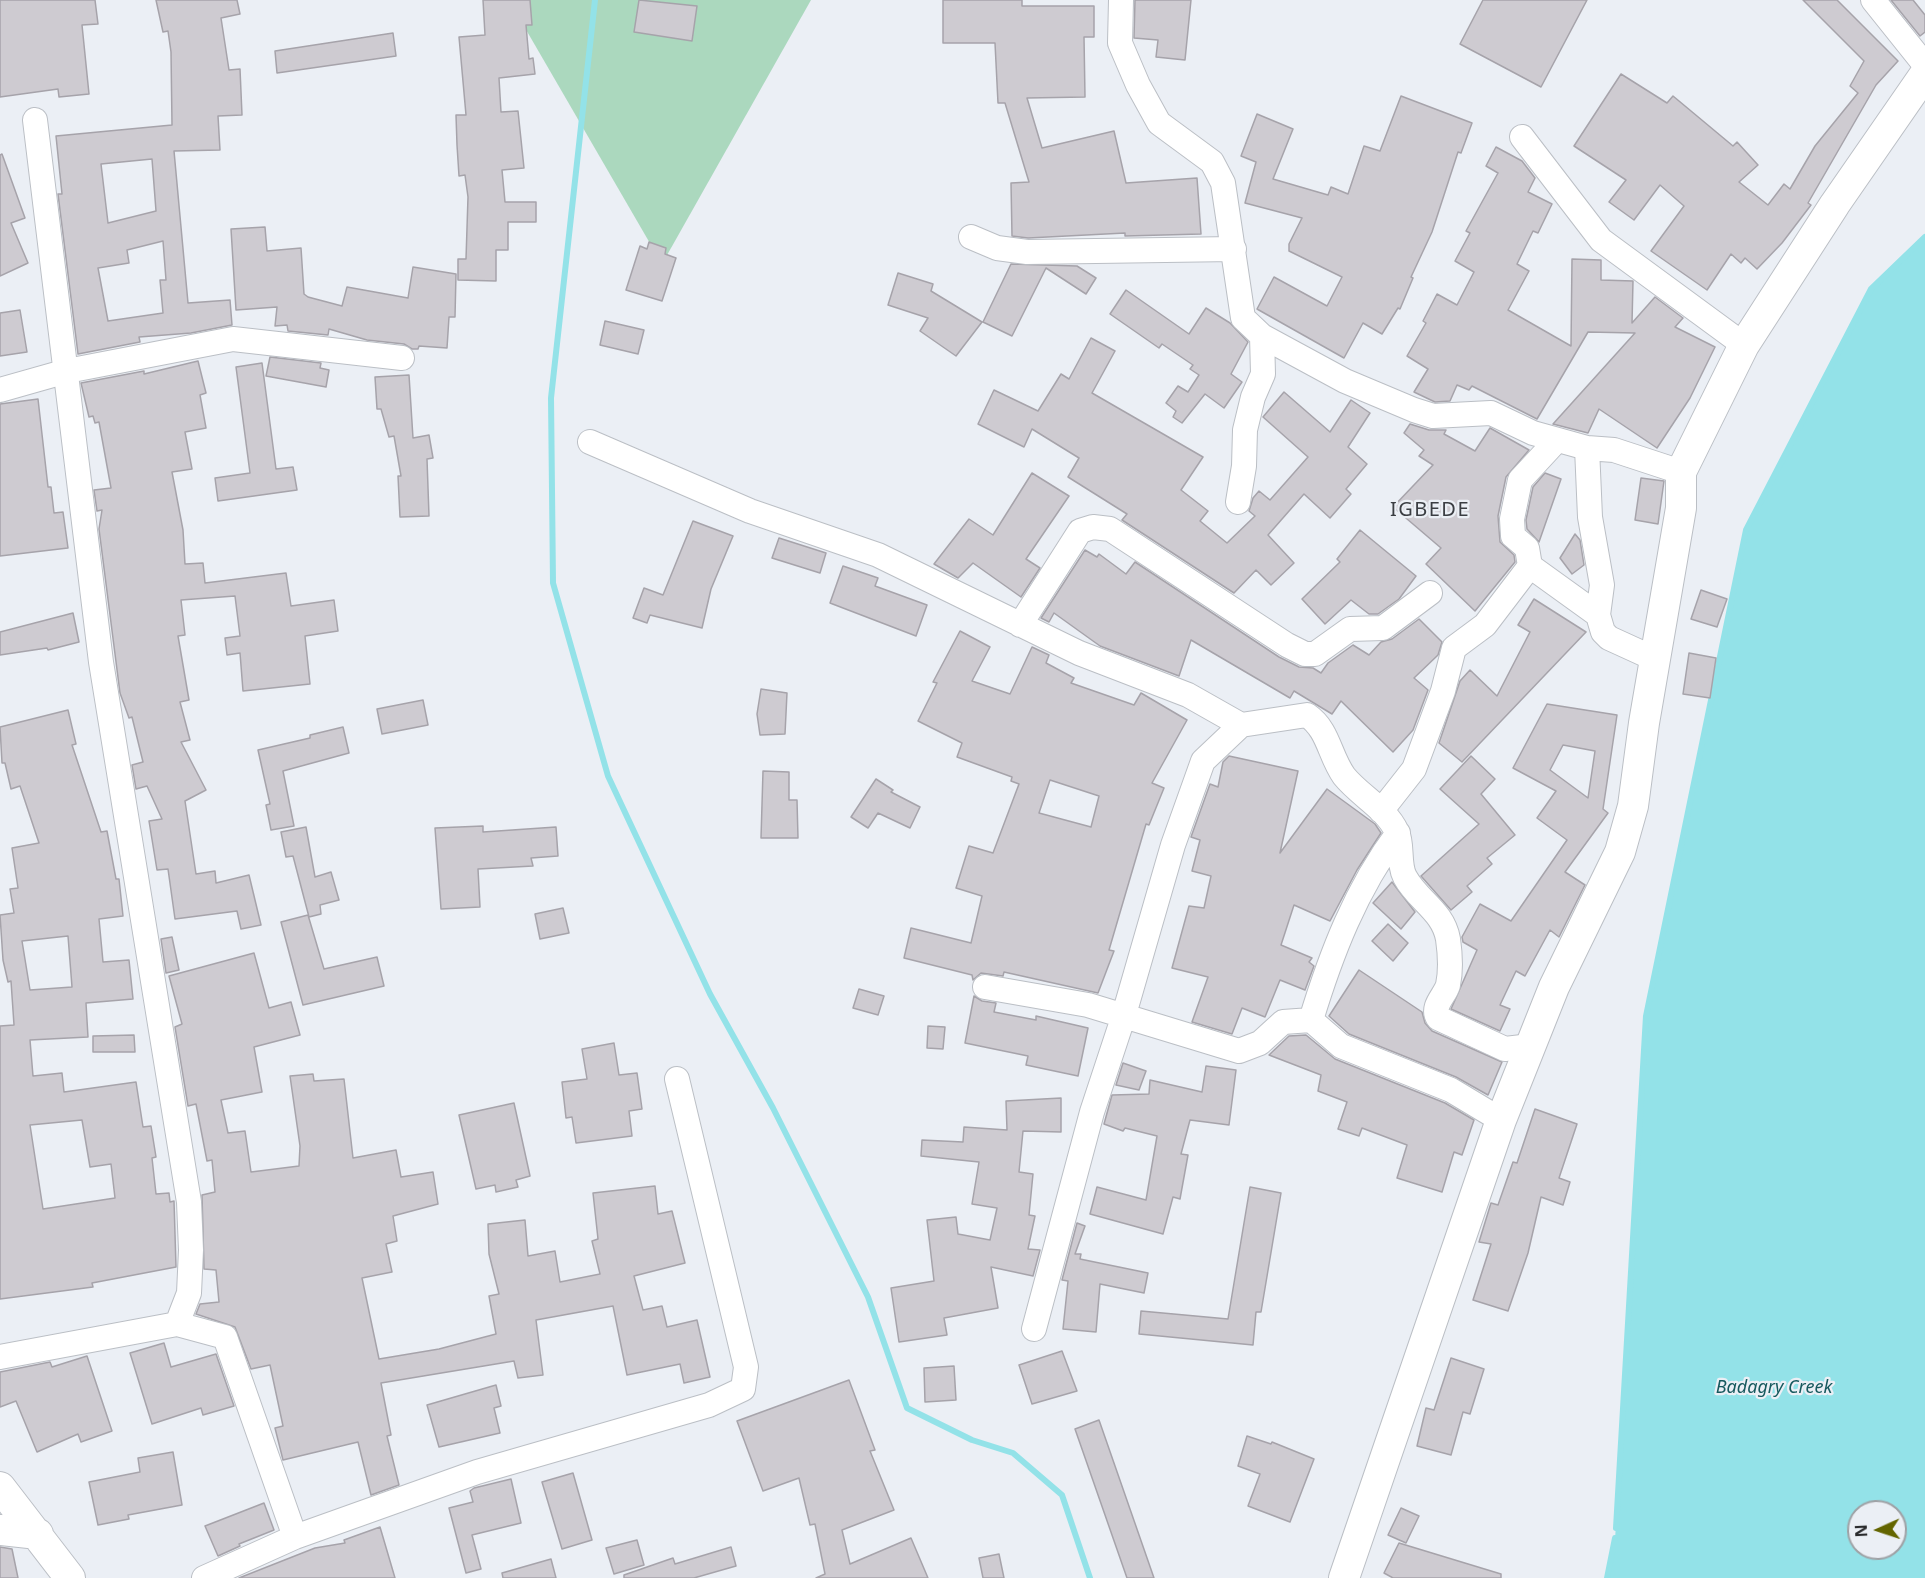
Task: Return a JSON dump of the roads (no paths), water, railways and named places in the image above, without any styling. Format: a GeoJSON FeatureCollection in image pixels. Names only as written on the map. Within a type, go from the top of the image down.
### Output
{"type":"FeatureCollection","features":[{"type":"Feature","properties":{"kind":"street"},"geometry":{"type":"LineString","coordinates":[[1121,0],[1120,43],[1138,85],[1159,123],[1212,162],[1223,183],[1243,318],[1262,336],[1346,381],[1414,410],[1433,416],[1491,413],[1533,433],[1587,448],[1614,450],[1682,472]]}},
{"type":"Feature","properties":{"kind":"street"},"geometry":{"type":"LineString","coordinates":[[1873,0],[1925,65]]}},
{"type":"Feature","properties":{"kind":"street"},"geometry":{"type":"LineString","coordinates":[[1344,1578],[1501,1120],[1554,987],[1620,852],[1633,806],[1681,508],[1682,472],[1744,345],[1835,204],[1925,74]]}},
{"type":"Feature","properties":{"kind":"street"},"geometry":{"type":"LineString","coordinates":[[35,120],[101,662],[189,1202],[191,1250],[189,1293],[177,1324]]}},
{"type":"Feature","properties":{"kind":"street"},"geometry":{"type":"LineString","coordinates":[[1522,137],[1600,240],[1744,345]]}},
{"type":"Feature","properties":{"kind":"street"},"geometry":{"type":"LineString","coordinates":[[971,237],[997,248],[1027,252],[1171,252],[1234,249]]}},
{"type":"Feature","properties":{"kind":"street"},"geometry":{"type":"LineString","coordinates":[[1238,502],[1245,430],[1253,397],[1263,374],[1262,336]]}},
{"type":"Feature","properties":{"kind":"street"},"geometry":{"type":"LineString","coordinates":[[0,390],[67,371],[233,339],[402,358]]}},
{"type":"Feature","properties":{"kind":"street"},"geometry":{"type":"LineString","coordinates":[[1557,440],[1520,480],[1512,519],[1513,536],[1527,548],[1530,566],[1598,615]]}},
{"type":"Feature","properties":{"kind":"street"},"geometry":{"type":"LineString","coordinates":[[590,441],[750,511],[878,555],[1079,653],[1188,695],[1241,725]]}},
{"type":"Feature","properties":{"kind":"street"},"geometry":{"type":"LineString","coordinates":[[1587,448],[1590,517],[1602,585],[1598,615],[1603,632],[1609,638],[1655,659]]}},
{"type":"Feature","properties":{"kind":"street"},"geometry":{"type":"LineString","coordinates":[[1020,624],[1080,531],[1093,527],[1110,529],[1287,645],[1305,654],[1315,654],[1350,629],[1383,628],[1430,593]]}},
{"type":"Feature","properties":{"kind":"street"},"geometry":{"type":"LineString","coordinates":[[1381,810],[1414,769],[1443,691],[1454,648],[1485,625],[1530,566]]}},
{"type":"Feature","properties":{"kind":"street"},"geometry":{"type":"LineString","coordinates":[[1034,1329],[1092,1112],[1123,1018],[1173,845],[1203,761],[1241,725],[1307,715],[1320,724],[1333,758],[1345,777],[1381,810],[1398,833],[1404,876],[1442,919],[1448,939],[1448,986],[1437,1007],[1438,1018],[1505,1049],[1531,1046]]}},
{"type":"Feature","properties":{"kind":"street"},"geometry":{"type":"LineString","coordinates":[[1311,1020],[1337,942],[1370,873],[1398,833]]}},
{"type":"Feature","properties":{"kind":"street"},"geometry":{"type":"LineString","coordinates":[[985,987],[1088,1005],[1123,1018],[1239,1051],[1260,1042],[1283,1022],[1311,1020],[1341,1046],[1451,1090],[1501,1120]]}},
{"type":"Feature","properties":{"kind":"street"},"geometry":{"type":"LineString","coordinates":[[204,1578],[295,1537],[477,1472],[709,1404],[743,1389],[746,1367],[677,1079]]}},
{"type":"Feature","properties":{"kind":"street"},"geometry":{"type":"LineString","coordinates":[[0,1357],[177,1324],[225,1337],[295,1537]]}},
{"type":"Feature","properties":{"kind":"street"},"geometry":{"type":"LineString","coordinates":[[0,1487],[70,1578]]}},
{"type":"Feature","properties":{"kind":"street"},"geometry":{"type":"LineString","coordinates":[[0,1530],[38,1534]]}},
{"type":"Feature","properties":{"kind":"water","name":"Badagry Creek"},"geometry":{"type":"Polygon","coordinates":[[[1925,237],[1925,1578],[1607,1578],[1615,1540],[1646,1016],[1746,530],[1871,289],[1925,237]]]}},
{"type":"Feature","properties":{"kind":"waterway"},"geometry":{"type":"LineString","coordinates":[[595,0],[551,398],[553,583],[608,776],[710,994],[773,1108],[868,1297],[907,1408],[972,1440],[1013,1453],[1062,1495],[1090,1578]]}},
{"type":"Feature","properties":{"kind":"waterway"},"geometry":{"type":"LineString","coordinates":[[1616,1528],[1646,1016],[1746,530],[1871,289],[1925,237]]}},
{"type":"Feature","properties":{"kind":"waterway"},"geometry":{"type":"LineString","coordinates":[[1607,1578],[1615,1538]]}},
{"type":"Feature","properties":{"kind":"district","name":"IGBEDE"},"geometry":{"type":"Point","coordinates":[1430,510]}}]}
